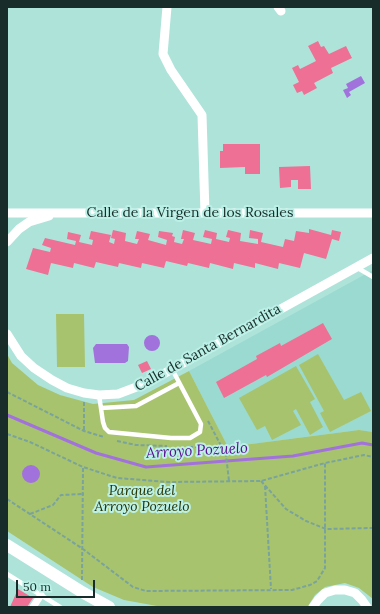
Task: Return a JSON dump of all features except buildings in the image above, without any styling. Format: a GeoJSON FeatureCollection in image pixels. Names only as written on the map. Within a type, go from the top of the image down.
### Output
{"type":"FeatureCollection","features":[{"type":"Feature","properties":{"kind":"main road"},"geometry":{"type":"LineString","coordinates":[[7,545],[82,592],[109,607]]}},
{"type":"Feature","properties":{"kind":"street"},"geometry":{"type":"LineString","coordinates":[[167,7],[163,54],[171,70],[202,115],[204,213]]}},
{"type":"Feature","properties":{"kind":"street","name":"Calle de la Virgen de los Rosales"},"geometry":{"type":"LineString","coordinates":[[7,213],[373,213]]}},
{"type":"Feature","properties":{"kind":"street"},"geometry":{"type":"LineString","coordinates":[[7,242],[19,229],[29,222],[56,213]]}},
{"type":"Feature","properties":{"kind":"street","name":"Calle de Santa Bernardita"},"geometry":{"type":"LineString","coordinates":[[7,334],[21,356],[34,368],[67,388],[84,393],[99,395],[118,394],[133,390],[373,258]]}},
{"type":"Feature","properties":{"kind":"street"},"geometry":{"type":"LineString","coordinates":[[313,607],[325,593],[335,590],[345,590],[355,593],[367,607]]}},
{"type":"Feature","properties":{"kind":"street"},"geometry":{"type":"LineString","coordinates":[[33,607],[41,595]]}},
{"type":"Feature","properties":{"kind":"lane"},"geometry":{"type":"LineString","coordinates":[[356,267],[373,277]]}},
{"type":"Feature","properties":{"kind":"lane"},"geometry":{"type":"LineString","coordinates":[[99,395],[105,428],[109,432],[171,438],[190,438],[200,432],[201,424],[172,369]]}},
{"type":"Feature","properties":{"kind":"lane"},"geometry":{"type":"LineString","coordinates":[[101,408],[136,406],[179,383]]}},
{"type":"Feature","properties":{"kind":"lane"},"geometry":{"type":"LineString","coordinates":[[7,574],[60,607]]}},
{"type":"Feature","properties":{"kind":"path"},"geometry":{"type":"LineString","coordinates":[[7,392],[84,431],[84,393]]}},
{"type":"Feature","properties":{"kind":"path"},"geometry":{"type":"LineString","coordinates":[[7,434],[30,442],[83,467],[117,478],[168,482],[261,481],[325,463],[364,455],[373,457]]}},
{"type":"Feature","properties":{"kind":"path"},"geometry":{"type":"LineString","coordinates":[[226,455],[229,481]]}},
{"type":"Feature","properties":{"kind":"path"},"geometry":{"type":"LineString","coordinates":[[7,499],[83,548],[133,587],[146,591],[292,590],[310,585],[317,581],[326,568],[325,463]]}},
{"type":"Feature","properties":{"kind":"path"},"geometry":{"type":"LineString","coordinates":[[82,592],[84,494],[83,467]]}},
{"type":"Feature","properties":{"kind":"path"},"geometry":{"type":"LineString","coordinates":[[261,481],[286,510],[306,521],[326,529],[373,528]]}},
{"type":"Feature","properties":{"kind":"path"},"geometry":{"type":"LineString","coordinates":[[265,485],[271,589]]}},
{"type":"Feature","properties":{"kind":"path"},"geometry":{"type":"LineString","coordinates":[[30,514],[53,505],[61,495],[84,494]]}},
{"type":"Feature","properties":{"kind":"shaded area"},"geometry":{"type":"Polygon","coordinates":[[[361,76],[365,83],[349,92],[351,95],[347,98],[343,90],[348,88],[346,84],[361,76]]]}},
{"type":"Feature","properties":{"kind":"shaded area"},"geometry":{"type":"Polygon","coordinates":[[[373,270],[373,432],[359,430],[228,447],[189,371],[373,270]]]}},
{"type":"Feature","properties":{"kind":"shaded area"},"geometry":{"type":"Polygon","coordinates":[[[152,335],[158,337],[160,343],[158,349],[152,351],[146,349],[144,343],[146,337],[152,335]]]}},
{"type":"Feature","properties":{"kind":"shaded area"},"geometry":{"type":"Polygon","coordinates":[[[96,344],[127,344],[129,347],[128,361],[125,363],[95,363],[93,348],[96,344]]]}},
{"type":"Feature","properties":{"kind":"shaded area"},"geometry":{"type":"Polygon","coordinates":[[[31,465],[37,468],[40,474],[37,480],[31,483],[25,480],[22,474],[25,468],[31,465]]]}},
{"type":"Feature","properties":{"kind":"green space"},"geometry":{"type":"Polygon","coordinates":[[[56,314],[84,314],[85,367],[57,367],[56,314]]]}},
{"type":"Feature","properties":{"kind":"green space","name":"Parque del Arroyo Pozuelo"},"geometry":{"type":"Polygon","coordinates":[[[7,354],[12,363],[38,385],[60,395],[93,404],[134,400],[189,371],[228,447],[359,430],[373,432],[373,599],[359,588],[345,583],[325,587],[315,595],[308,606],[157,606],[124,600],[93,587],[7,531],[7,354]]]}},
{"type":"Feature","properties":{"kind":"green space"},"geometry":{"type":"Polygon","coordinates":[[[318,354],[344,400],[361,392],[371,411],[330,432],[320,413],[324,411],[299,365],[318,354]]]}},
{"type":"Feature","properties":{"kind":"green space"},"geometry":{"type":"Polygon","coordinates":[[[296,366],[315,399],[310,402],[323,427],[310,435],[296,409],[293,411],[301,425],[272,440],[265,426],[257,430],[239,398],[296,366]]]}},
{"type":"Feature","properties":{"kind":"waterway","name":"Arroyo Pozuelo"},"geometry":{"type":"LineString","coordinates":[[7,415],[96,453],[146,467],[293,456],[362,443],[373,445]]}}]}
